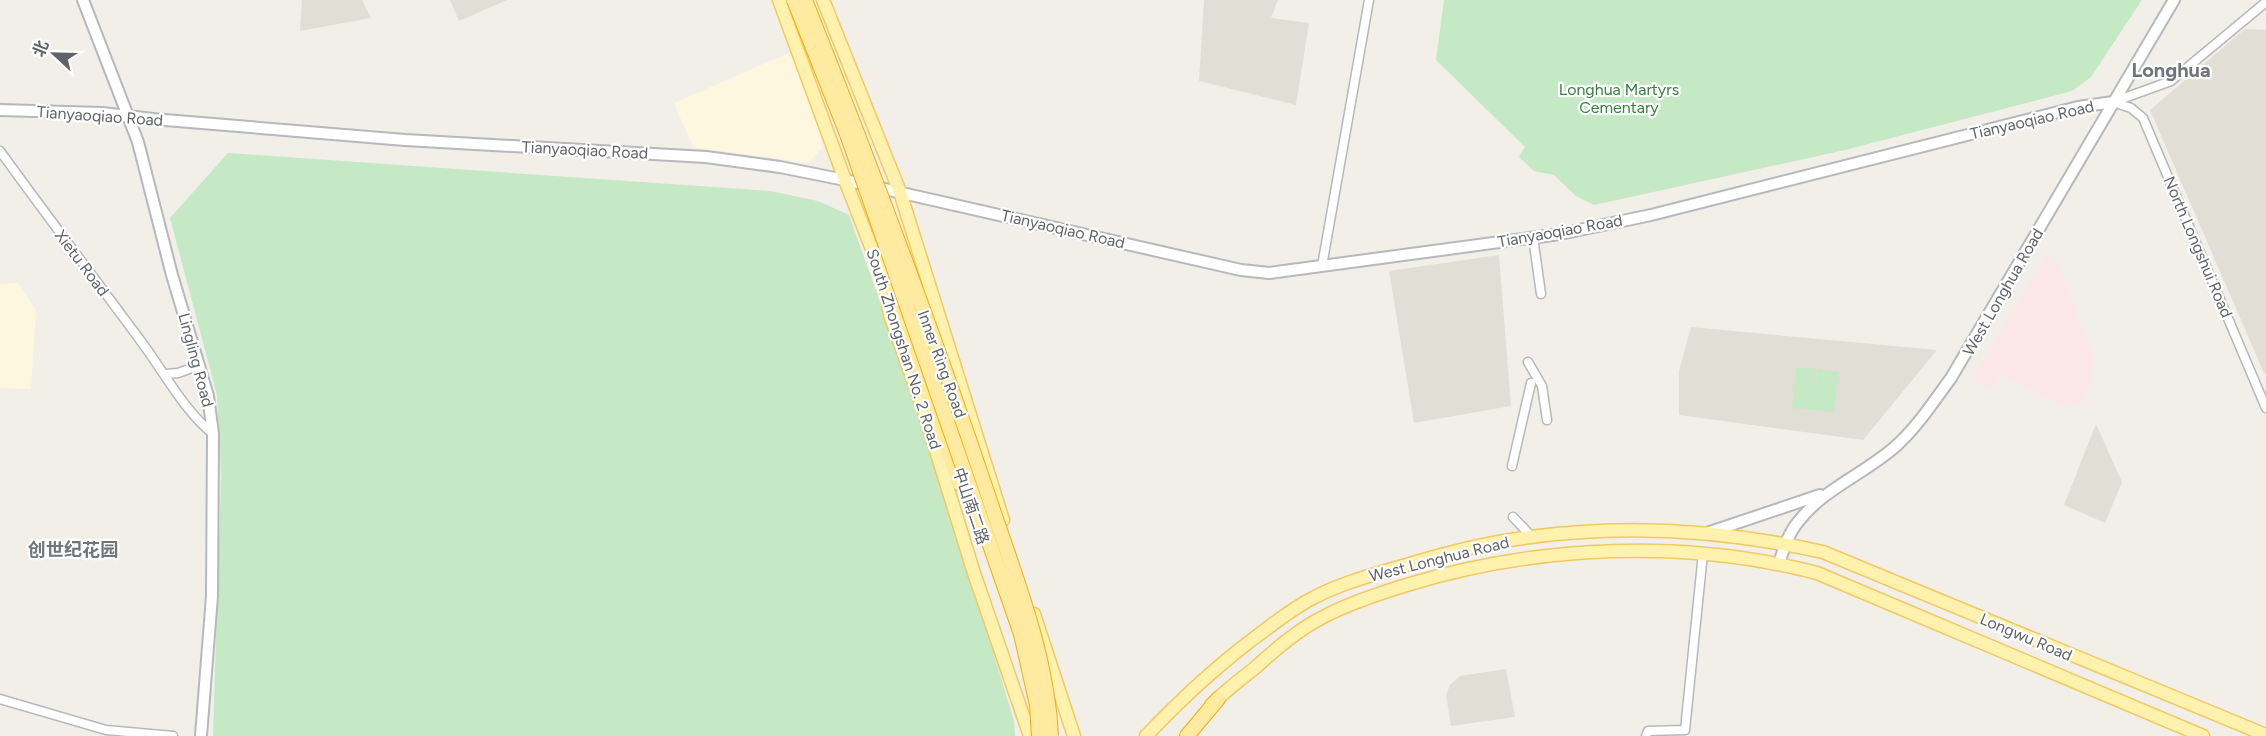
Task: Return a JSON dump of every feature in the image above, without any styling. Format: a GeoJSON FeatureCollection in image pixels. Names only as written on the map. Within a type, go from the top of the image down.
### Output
{"type":"FeatureCollection","features":[{"type":"Feature","properties":{"kind":"highway","name":"Inner Ring Road"},"geometry":{"type":"LineString","coordinates":[[794,0],[847,134],[1021,634],[1036,705],[1039,736]]}},
{"type":"Feature","properties":{"kind":"highway","name":"Inner Ring Road"},"geometry":{"type":"LineString","coordinates":[[805,0],[859,136],[973,450],[1032,630],[1049,706],[1051,736]]}},
{"type":"Feature","properties":{"kind":"highway"},"geometry":{"type":"LineString","coordinates":[[884,280],[899,315],[984,550],[998,567]]}},
{"type":"Feature","properties":{"kind":"highway"},"geometry":{"type":"LineString","coordinates":[[1187,736],[1218,699]]}},
{"type":"Feature","properties":{"kind":"main road","name":"South Zhongshan No. 2 Road"},"geometry":{"type":"LineString","coordinates":[[779,0],[844,180],[884,280],[890,315],[922,405],[974,573],[1030,736]]}},
{"type":"Feature","properties":{"kind":"main road"},"geometry":{"type":"LineString","coordinates":[[823,0],[900,192],[990,480],[1074,736]]}},
{"type":"Feature","properties":{"kind":"main road","name":"中山南二路"},"geometry":{"type":"LineString","coordinates":[[884,280],[903,307],[1051,736]]}},
{"type":"Feature","properties":{"kind":"main road","name":"West Longhua Road"},"geometry":{"type":"LineString","coordinates":[[1146,736],[1186,695],[1241,648],[1313,598],[1358,579],[1427,559],[1504,541],[1587,532],[1706,533],[1785,544]]}},
{"type":"Feature","properties":{"kind":"main road","name":"Longwu Road"},"geometry":{"type":"LineString","coordinates":[[1785,544],[1823,552],[2266,735]]}},
{"type":"Feature","properties":{"kind":"main road","name":"West Longhua Road"},"geometry":{"type":"LineString","coordinates":[[1180,736],[1218,699],[1292,636],[1323,616],[1364,598],[1429,578],[1504,561],[1643,551],[1702,553],[1779,563]]}},
{"type":"Feature","properties":{"kind":"main road","name":"Longwu Road"},"geometry":{"type":"LineString","coordinates":[[1779,563],[1817,573],[2203,736]]}},
{"type":"Feature","properties":{"kind":"street","name":"Lingling Road"},"geometry":{"type":"LineString","coordinates":[[83,0],[138,142],[172,275],[208,396],[213,434],[212,596],[201,736]]}},
{"type":"Feature","properties":{"kind":"street"},"geometry":{"type":"LineString","coordinates":[[1322,266],[1369,0]]}},
{"type":"Feature","properties":{"kind":"street","name":"West Longhua Road"},"geometry":{"type":"LineString","coordinates":[[1779,563],[1785,544],[1806,512],[1896,446],[1918,423],[1952,378],[2174,0]]}},
{"type":"Feature","properties":{"kind":"street"},"geometry":{"type":"LineString","coordinates":[[2113,102],[2170,81],[2266,2]]}},
{"type":"Feature","properties":{"kind":"street","name":"Tianyaoqiao Road"},"geometry":{"type":"LineString","coordinates":[[0,110],[102,113],[405,140],[706,157],[780,167],[844,180],[1241,270],[1269,273],[1533,237],[1651,215],[2078,107],[2113,102]]}},
{"type":"Feature","properties":{"kind":"street","name":"North Longshui Road"},"geometry":{"type":"LineString","coordinates":[[2113,102],[2131,108],[2143,118],[2266,408]]}},
{"type":"Feature","properties":{"kind":"street","name":"Xietu Road"},"geometry":{"type":"LineString","coordinates":[[0,151],[75,256],[166,374],[193,414],[213,434]]}},
{"type":"Feature","properties":{"kind":"street"},"geometry":{"type":"LineString","coordinates":[[1533,237],[1541,294]]}},
{"type":"Feature","properties":{"kind":"street"},"geometry":{"type":"LineString","coordinates":[[1528,362],[1542,386],[1547,420]]}},
{"type":"Feature","properties":{"kind":"street"},"geometry":{"type":"LineString","coordinates":[[166,374],[178,374],[200,365]]}},
{"type":"Feature","properties":{"kind":"street"},"geometry":{"type":"LineString","coordinates":[[1512,466],[1531,383]]}},
{"type":"Feature","properties":{"kind":"street"},"geometry":{"type":"LineString","coordinates":[[1706,533],[1834,490]]}},
{"type":"Feature","properties":{"kind":"street"},"geometry":{"type":"LineString","coordinates":[[1513,517],[1533,538]]}},
{"type":"Feature","properties":{"kind":"street"},"geometry":{"type":"LineString","coordinates":[[1646,736],[1648,731],[1685,730],[1702,553]]}},
{"type":"Feature","properties":{"kind":"street"},"geometry":{"type":"LineString","coordinates":[[0,699],[106,730],[173,736]]}},
{"type":"Feature","properties":{"kind":"shaded area"},"geometry":{"type":"Polygon","coordinates":[[[302,0],[362,0],[371,18],[300,31],[302,0]]]}},
{"type":"Feature","properties":{"kind":"shaded area"},"geometry":{"type":"Polygon","coordinates":[[[450,0],[507,0],[459,21],[450,0]]]}},
{"type":"Feature","properties":{"kind":"shaded area"},"geometry":{"type":"Polygon","coordinates":[[[1204,0],[1278,0],[1271,18],[1309,23],[1296,105],[1199,81],[1204,0]]]}},
{"type":"Feature","properties":{"kind":"shaded area"},"geometry":{"type":"Polygon","coordinates":[[[2245,29],[2266,30],[2266,373],[2264,373],[2150,110],[2245,29]]]}},
{"type":"Feature","properties":{"kind":"shaded area"},"geometry":{"type":"Polygon","coordinates":[[[791,52],[818,123],[822,148],[808,163],[693,147],[674,103],[791,52]]]}},
{"type":"Feature","properties":{"kind":"shaded area"},"geometry":{"type":"Polygon","coordinates":[[[1499,255],[1511,406],[1414,423],[1389,271],[1499,255]]]}},
{"type":"Feature","properties":{"kind":"shaded area"},"geometry":{"type":"Polygon","coordinates":[[[2047,255],[2057,264],[2094,358],[2091,384],[2080,404],[2063,407],[2000,374],[1991,389],[1972,379],[2047,255]]]}},
{"type":"Feature","properties":{"kind":"shaded area"},"geometry":{"type":"Polygon","coordinates":[[[18,283],[36,310],[31,389],[0,388],[0,284],[18,283]]]}},
{"type":"Feature","properties":{"kind":"shaded area"},"geometry":{"type":"Polygon","coordinates":[[[1691,327],[1937,350],[1863,440],[1679,415],[1679,371],[1691,327]]]}},
{"type":"Feature","properties":{"kind":"shaded area"},"geometry":{"type":"Polygon","coordinates":[[[2096,424],[2122,482],[2105,523],[2064,505],[2096,424]]]}},
{"type":"Feature","properties":{"kind":"shaded area"},"geometry":{"type":"Polygon","coordinates":[[[1506,669],[1515,717],[1451,726],[1446,695],[1450,685],[1460,676],[1506,669]]]}},
{"type":"Feature","properties":{"kind":"green space","name":"Longhua Martyrs Cementary"},"geometry":{"type":"Polygon","coordinates":[[[1444,0],[2142,0],[2091,77],[2072,91],[1845,150],[1594,205],[1576,196],[1554,175],[1534,171],[1519,157],[1525,147],[1436,60],[1444,0]]]}},
{"type":"Feature","properties":{"kind":"green space"},"geometry":{"type":"Polygon","coordinates":[[[228,153],[770,191],[818,201],[849,215],[930,441],[1014,721],[1015,736],[213,736],[221,477],[217,395],[170,218],[228,153]]]}},
{"type":"Feature","properties":{"kind":"green space"},"geometry":{"type":"Polygon","coordinates":[[[1797,367],[1817,369],[1814,398],[1818,369],[1839,372],[1834,412],[1792,408],[1797,367]]]}},
{"type":"Feature","properties":{"kind":"district","name":"Longhua"},"geometry":{"type":"Point","coordinates":[2171,70]}},
{"type":"Feature","properties":{"kind":"district","name":"创世纪花园"},"geometry":{"type":"Point","coordinates":[73,550]}}]}
